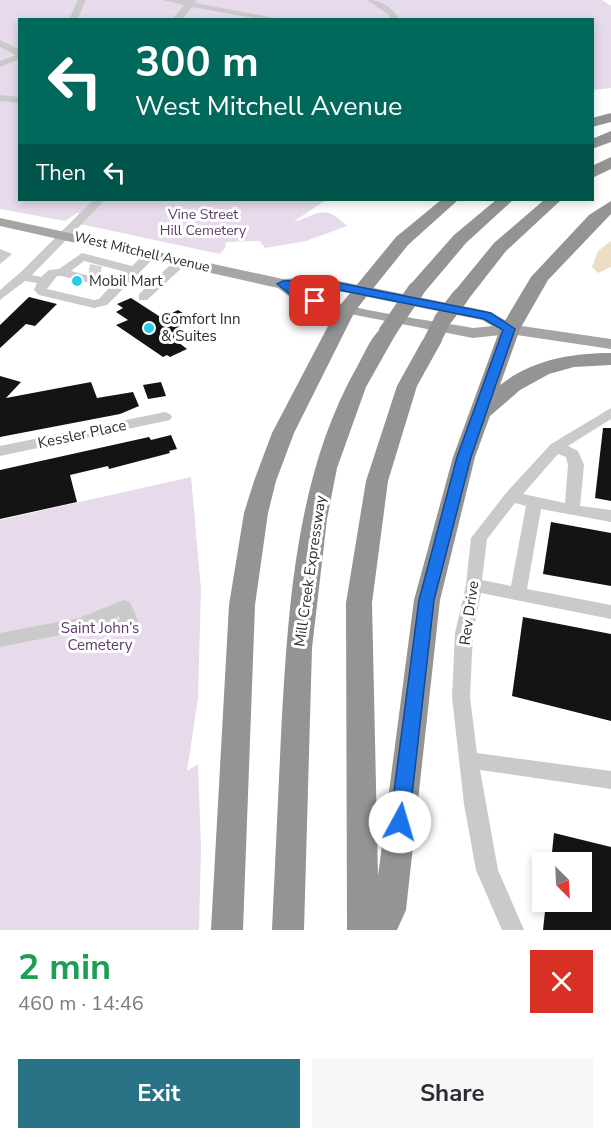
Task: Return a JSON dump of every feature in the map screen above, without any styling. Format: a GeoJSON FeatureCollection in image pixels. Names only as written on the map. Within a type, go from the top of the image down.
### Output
{"type":"FeatureCollection","features":[{"type":"Feature","properties":{"kind":"highway"},"geometry":{"type":"LineString","coordinates":[[594,122],[611,117]]}},
{"type":"Feature","properties":{"kind":"highway"},"geometry":{"type":"LineString","coordinates":[[594,144],[611,136]]}},
{"type":"Feature","properties":{"kind":"highway"},"geometry":{"type":"LineString","coordinates":[[594,172],[611,162]]}},
{"type":"Feature","properties":{"kind":"highway"},"geometry":{"type":"LineString","coordinates":[[227,930],[242,605],[256,513],[283,433],[346,309],[402,241],[449,201]]}},
{"type":"Feature","properties":{"kind":"highway","name":"Mill Creek Expressway"},"geometry":{"type":"LineString","coordinates":[[288,930],[299,648],[315,519],[326,468],[356,387],[387,332],[416,290],[460,238],[504,201]]}},
{"type":"Feature","properties":{"kind":"highway"},"geometry":{"type":"LineString","coordinates":[[363,930],[359,603],[377,481],[407,386],[443,319],[500,247],[552,201]]}},
{"type":"Feature","properties":{"kind":"highway"},"geometry":{"type":"LineString","coordinates":[[380,930],[390,910],[427,600],[464,457],[510,329],[540,277],[586,227],[611,206]]}},
{"type":"Feature","properties":{"kind":"highway"},"geometry":{"type":"LineString","coordinates":[[480,416],[505,390],[526,375],[573,360],[611,358]]}},
{"type":"Feature","properties":{"kind":"main road","name":"West Mitchell Avenue"},"geometry":{"type":"LineString","coordinates":[[0,222],[283,284],[319,282],[487,316],[510,329]]}},
{"type":"Feature","properties":{"kind":"main road","name":"West Mitchell Avenue"},"geometry":{"type":"LineString","coordinates":[[283,284],[300,297],[346,309],[473,333],[510,329],[611,344]]}},
{"type":"Feature","properties":{"kind":"street"},"geometry":{"type":"LineString","coordinates":[[74,18],[82,0]]}},
{"type":"Feature","properties":{"kind":"street"},"geometry":{"type":"LineString","coordinates":[[167,0],[191,2],[271,18]]}},
{"type":"Feature","properties":{"kind":"street"},"geometry":{"type":"LineString","coordinates":[[371,0],[392,13],[394,18]]}},
{"type":"Feature","properties":{"kind":"street"},"geometry":{"type":"LineString","coordinates":[[178,18],[191,2]]}},
{"type":"Feature","properties":{"kind":"street"},"geometry":{"type":"LineString","coordinates":[[0,43],[18,53]]}},
{"type":"Feature","properties":{"kind":"street"},"geometry":{"type":"LineString","coordinates":[[0,64],[18,55]]}},
{"type":"Feature","properties":{"kind":"street"},"geometry":{"type":"LineString","coordinates":[[0,98],[18,100]]}},
{"type":"Feature","properties":{"kind":"street"},"geometry":{"type":"LineString","coordinates":[[0,296],[23,277],[61,234],[98,201]]}},
{"type":"Feature","properties":{"kind":"street"},"geometry":{"type":"LineString","coordinates":[[0,253],[6,254],[0,260]]}},
{"type":"Feature","properties":{"kind":"street"},"geometry":{"type":"LineString","coordinates":[[89,270],[67,269],[52,273],[44,280],[40,290],[94,304],[103,302],[151,254]]}},
{"type":"Feature","properties":{"kind":"street"},"geometry":{"type":"LineString","coordinates":[[67,269],[82,257],[126,279]]}},
{"type":"Feature","properties":{"kind":"street"},"geometry":{"type":"LineString","coordinates":[[143,297],[182,261]]}},
{"type":"Feature","properties":{"kind":"street"},"geometry":{"type":"LineString","coordinates":[[67,269],[126,279]]}},
{"type":"Feature","properties":{"kind":"street"},"geometry":{"type":"LineString","coordinates":[[104,273],[126,279]]}},
{"type":"Feature","properties":{"kind":"street"},"geometry":{"type":"LineString","coordinates":[[23,277],[44,280]]}},
{"type":"Feature","properties":{"kind":"street","name":"Rev Drive"},"geometry":{"type":"LineString","coordinates":[[513,930],[486,870],[468,760],[461,697],[464,633],[474,585],[479,538],[511,497],[556,447],[611,413]]}},
{"type":"Feature","properties":{"kind":"street","name":"Kessler Place"},"geometry":{"type":"LineString","coordinates":[[0,451],[165,417]]}},
{"type":"Feature","properties":{"kind":"street"},"geometry":{"type":"LineString","coordinates":[[556,447],[573,454],[576,465],[572,510]]}},
{"type":"Feature","properties":{"kind":"street"},"geometry":{"type":"LineString","coordinates":[[511,497],[611,516]]}},
{"type":"Feature","properties":{"kind":"street"},"geometry":{"type":"LineString","coordinates":[[518,594],[534,503]]}},
{"type":"Feature","properties":{"kind":"street"},"geometry":{"type":"LineString","coordinates":[[474,585],[611,612]]}},
{"type":"Feature","properties":{"kind":"street"},"geometry":{"type":"LineString","coordinates":[[0,640],[81,624]]}},
{"type":"Feature","properties":{"kind":"street"},"geometry":{"type":"LineString","coordinates":[[468,760],[611,780]]}},
{"type":"Feature","properties":{"kind":"green space","name":"Vine Street Hill Cemetery"},"geometry":{"type":"Polygon","coordinates":[[[0,0],[602,0],[611,6],[611,88],[594,90],[594,18],[18,18],[18,201],[324,201],[293,222],[322,212],[332,215],[347,226],[306,241],[265,248],[260,241],[226,242],[220,254],[80,224],[87,214],[77,213],[65,221],[0,209],[0,0]]]}},
{"type":"Feature","properties":{"kind":"green space","name":"Saint John’s Cemetery"},"geometry":{"type":"Polygon","coordinates":[[[191,477],[201,589],[198,698],[187,771],[198,764],[201,847],[199,930],[0,930],[0,520],[191,477]]]}},
{"type":"Feature","properties":{"kind":"shaded area"},"geometry":{"type":"Polygon","coordinates":[[[611,241],[611,267],[598,273],[592,267],[598,251],[611,241]]]}},
{"type":"Feature","properties":{"kind":"building"},"geometry":{"type":"Polygon","coordinates":[[[29,297],[57,304],[35,326],[26,324],[0,348],[0,325],[29,297]]]}},
{"type":"Feature","properties":{"kind":"building","name":"Comfort Inn & Suites"},"geometry":{"type":"Polygon","coordinates":[[[131,298],[162,318],[178,310],[194,320],[178,328],[185,333],[174,339],[187,349],[170,357],[167,355],[163,357],[116,325],[128,320],[116,312],[123,308],[117,304],[131,298]]]}},
{"type":"Feature","properties":{"kind":"building"},"geometry":{"type":"Polygon","coordinates":[[[0,376],[21,382],[6,398],[91,382],[97,398],[133,392],[139,406],[120,414],[0,437],[0,376]]]}},
{"type":"Feature","properties":{"kind":"building"},"geometry":{"type":"Polygon","coordinates":[[[161,382],[166,396],[148,399],[143,385],[161,382]]]}},
{"type":"Feature","properties":{"kind":"building"},"geometry":{"type":"Polygon","coordinates":[[[603,428],[611,428],[611,501],[595,498],[603,428]]]}},
{"type":"Feature","properties":{"kind":"building"},"geometry":{"type":"Polygon","coordinates":[[[171,435],[177,449],[169,451],[170,453],[109,469],[108,466],[70,475],[77,502],[0,519],[0,470],[149,437],[151,440],[171,435]]]}},
{"type":"Feature","properties":{"kind":"building"},"geometry":{"type":"Polygon","coordinates":[[[551,522],[611,533],[611,586],[543,574],[551,522]]]}},
{"type":"Feature","properties":{"kind":"building"},"geometry":{"type":"Polygon","coordinates":[[[523,617],[611,634],[611,721],[512,696],[523,617]]]}},
{"type":"Feature","properties":{"kind":"building"},"geometry":{"type":"Polygon","coordinates":[[[554,833],[611,847],[611,930],[543,930],[545,912],[592,912],[592,852],[552,852],[554,833]]]}},
{"type":"Feature","properties":{"kind":"tunnel"},"geometry":{"type":"LineString","coordinates":[[89,270],[104,273]]}},
{"type":"Feature","properties":{"kind":"place","name":"Mobil Mart"},"geometry":{"type":"Point","coordinates":[77,281]}},
{"type":"Feature","properties":{"kind":"place","name":"Comfort Inn & Suites"},"geometry":{"type":"Point","coordinates":[149,328]}},
{"type":"Feature","properties":{"kind":"route"},"geometry":{"type":"LineString","coordinates":[[315,301],[300,297],[283,284],[319,282],[487,316],[510,329],[464,457],[427,600],[400,822]]}}]}
